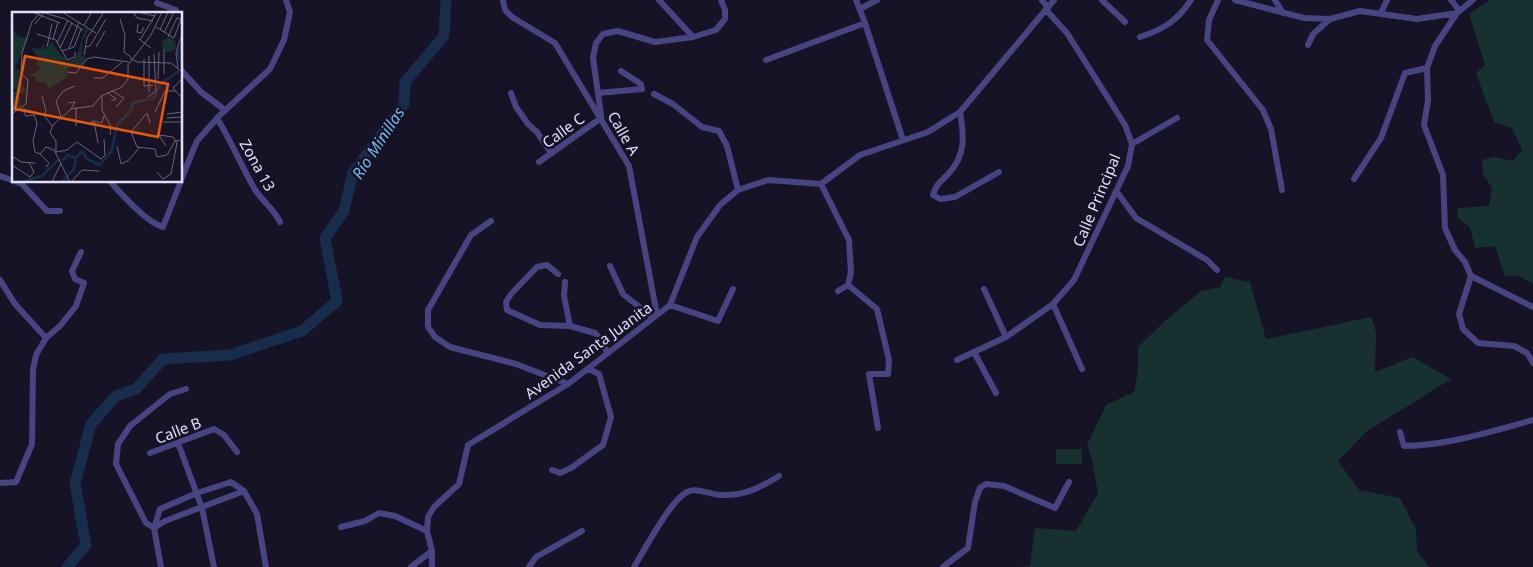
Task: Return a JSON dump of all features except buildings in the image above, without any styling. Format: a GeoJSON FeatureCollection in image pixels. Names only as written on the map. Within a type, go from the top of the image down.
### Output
{"type":"FeatureCollection","features":[{"type":"Feature","properties":{"kind":"street"},"geometry":{"type":"LineString","coordinates":[[182,178],[197,141],[225,110],[270,69],[284,40],[290,12],[286,0]]}},
{"type":"Feature","properties":{"kind":"street","name":"Calle A"},"geometry":{"type":"LineString","coordinates":[[503,0],[505,10],[512,17],[555,43],[629,166],[655,317]]}},
{"type":"Feature","properties":{"kind":"street"},"geometry":{"type":"LineString","coordinates":[[660,0],[693,37]]}},
{"type":"Feature","properties":{"kind":"street"},"geometry":{"type":"LineString","coordinates":[[601,118],[593,58],[596,43],[603,34],[618,31],[655,42],[693,37],[716,30],[725,19],[726,10],[721,0]]}},
{"type":"Feature","properties":{"kind":"street"},"geometry":{"type":"LineString","coordinates":[[856,0],[865,22],[903,140]]}},
{"type":"Feature","properties":{"kind":"street"},"geometry":{"type":"LineString","coordinates":[[860,8],[877,0]]}},
{"type":"Feature","properties":{"kind":"street","name":"Calle Principal"},"geometry":{"type":"LineString","coordinates":[[957,360],[1006,337],[1053,304],[1074,280],[1128,166],[1132,144],[1125,126],[1067,33],[1042,0]]}},
{"type":"Feature","properties":{"kind":"street"},"geometry":{"type":"LineString","coordinates":[[838,292],[848,285],[851,272],[849,240],[821,184],[860,156],[928,132],[960,112],[1054,0]]}},
{"type":"Feature","properties":{"kind":"street"},"geometry":{"type":"LineString","coordinates":[[1102,0],[1125,22]]}},
{"type":"Feature","properties":{"kind":"street"},"geometry":{"type":"LineString","coordinates":[[1140,37],[1159,31],[1182,14],[1191,0]]}},
{"type":"Feature","properties":{"kind":"street"},"geometry":{"type":"LineString","coordinates":[[1218,0],[1209,20],[1207,40],[1263,110],[1270,129],[1282,190]]}},
{"type":"Feature","properties":{"kind":"street"},"geometry":{"type":"LineString","coordinates":[[1235,0],[1304,18],[1330,19],[1360,11],[1417,20],[1458,12]]}},
{"type":"Feature","properties":{"kind":"street"},"geometry":{"type":"LineString","coordinates":[[1275,0],[1283,13]]}},
{"type":"Feature","properties":{"kind":"street"},"geometry":{"type":"LineString","coordinates":[[1381,13],[1387,0]]}},
{"type":"Feature","properties":{"kind":"street"},"geometry":{"type":"LineString","coordinates":[[1451,0],[1458,12]]}},
{"type":"Feature","properties":{"kind":"street"},"geometry":{"type":"LineString","coordinates":[[1473,0],[1458,12],[1435,46],[1427,68],[1428,100],[1424,125],[1443,175],[1445,228],[1455,250],[1465,262],[1471,276],[1460,314],[1463,329],[1478,343],[1514,346],[1526,353],[1533,363]]}},
{"type":"Feature","properties":{"kind":"street"},"geometry":{"type":"LineString","coordinates":[[157,3],[176,10],[176,12]]}},
{"type":"Feature","properties":{"kind":"street"},"geometry":{"type":"LineString","coordinates":[[1308,45],[1313,34],[1330,19]]}},
{"type":"Feature","properties":{"kind":"street"},"geometry":{"type":"LineString","coordinates":[[766,60],[865,22]]}},
{"type":"Feature","properties":{"kind":"street"},"geometry":{"type":"LineString","coordinates":[[1354,179],[1381,138],[1405,73],[1427,68]]}},
{"type":"Feature","properties":{"kind":"street"},"geometry":{"type":"LineString","coordinates":[[182,71],[201,92],[225,110]]}},
{"type":"Feature","properties":{"kind":"street"},"geometry":{"type":"LineString","coordinates":[[598,93],[642,89],[641,84],[620,71]]}},
{"type":"Feature","properties":{"kind":"street"},"geometry":{"type":"LineString","coordinates":[[511,93],[516,107],[528,124],[537,132],[551,153]]}},
{"type":"Feature","properties":{"kind":"street"},"geometry":{"type":"LineString","coordinates":[[654,94],[673,104],[702,127],[719,131],[727,146],[738,190]]}},
{"type":"Feature","properties":{"kind":"street"},"geometry":{"type":"LineString","coordinates":[[960,112],[964,133],[962,154],[951,172],[935,187],[933,195],[940,199],[955,198],[998,172]]}},
{"type":"Feature","properties":{"kind":"street","name":"Zona 13"},"geometry":{"type":"LineString","coordinates":[[217,118],[255,189],[280,222]]}},
{"type":"Feature","properties":{"kind":"street","name":"Calle C"},"geometry":{"type":"LineString","coordinates":[[539,162],[601,118]]}},
{"type":"Feature","properties":{"kind":"street"},"geometry":{"type":"LineString","coordinates":[[1132,144],[1177,118]]}},
{"type":"Feature","properties":{"kind":"street"},"geometry":{"type":"LineString","coordinates":[[0,176],[12,180]]}},
{"type":"Feature","properties":{"kind":"street","name":"Avenida Santa Juanita"},"geometry":{"type":"LineString","coordinates":[[432,567],[432,551],[427,531],[428,517],[434,507],[459,484],[468,446],[568,384],[670,305],[698,237],[720,205],[738,190],[768,180],[821,184]]}},
{"type":"Feature","properties":{"kind":"street"},"geometry":{"type":"LineString","coordinates":[[17,182],[22,184],[47,211],[60,211]]}},
{"type":"Feature","properties":{"kind":"street"},"geometry":{"type":"LineString","coordinates":[[111,182],[122,196],[154,224],[163,227],[181,182]]}},
{"type":"Feature","properties":{"kind":"street"},"geometry":{"type":"LineString","coordinates":[[1117,192],[1136,218],[1208,260],[1217,270]]}},
{"type":"Feature","properties":{"kind":"street"},"geometry":{"type":"LineString","coordinates":[[490,221],[471,235],[428,310],[428,327],[435,337],[450,347],[516,364],[568,384]]}},
{"type":"Feature","properties":{"kind":"street"},"geometry":{"type":"LineString","coordinates":[[0,483],[16,482],[32,444],[33,370],[36,355],[46,338],[60,326],[76,306],[84,283],[75,279],[72,271],[82,252]]}},
{"type":"Feature","properties":{"kind":"street"},"geometry":{"type":"LineString","coordinates":[[558,274],[548,264],[537,267],[511,294],[506,302],[508,310],[540,325],[570,326],[595,333],[601,339],[607,352]]}},
{"type":"Feature","properties":{"kind":"street"},"geometry":{"type":"LineString","coordinates":[[610,266],[623,294],[655,317]]}},
{"type":"Feature","properties":{"kind":"street"},"geometry":{"type":"LineString","coordinates":[[1471,276],[1533,307]]}},
{"type":"Feature","properties":{"kind":"street"},"geometry":{"type":"LineString","coordinates":[[0,280],[15,304],[46,338]]}},
{"type":"Feature","properties":{"kind":"street"},"geometry":{"type":"LineString","coordinates":[[565,282],[564,296],[570,326]]}},
{"type":"Feature","properties":{"kind":"street"},"geometry":{"type":"LineString","coordinates":[[848,285],[877,309],[889,360],[888,374],[869,374],[878,428]]}},
{"type":"Feature","properties":{"kind":"street"},"geometry":{"type":"LineString","coordinates":[[670,305],[718,322],[733,289]]}},
{"type":"Feature","properties":{"kind":"street"},"geometry":{"type":"LineString","coordinates":[[984,289],[1006,337]]}},
{"type":"Feature","properties":{"kind":"street"},"geometry":{"type":"LineString","coordinates":[[1053,304],[1082,369]]}},
{"type":"Feature","properties":{"kind":"street"},"geometry":{"type":"LineString","coordinates":[[974,352],[996,393]]}},
{"type":"Feature","properties":{"kind":"street"},"geometry":{"type":"LineString","coordinates":[[552,470],[560,472],[571,468],[603,445],[611,417],[599,374],[588,368]]}},
{"type":"Feature","properties":{"kind":"street"},"geometry":{"type":"LineString","coordinates":[[154,528],[146,523],[116,464],[118,444],[130,426],[170,394],[186,389]]}},
{"type":"Feature","properties":{"kind":"street"},"geometry":{"type":"LineString","coordinates":[[1400,432],[1404,446],[1421,445],[1470,438],[1533,420]]}},
{"type":"Feature","properties":{"kind":"street","name":"Calle B"},"geometry":{"type":"LineString","coordinates":[[150,454],[214,429],[224,435],[237,452]]}},
{"type":"Feature","properties":{"kind":"street"},"geometry":{"type":"LineString","coordinates":[[178,443],[202,508],[214,567]]}},
{"type":"Feature","properties":{"kind":"street"},"geometry":{"type":"LineString","coordinates":[[634,567],[671,507],[686,493],[694,490],[720,495],[740,494],[759,488],[778,476]]}},
{"type":"Feature","properties":{"kind":"street"},"geometry":{"type":"LineString","coordinates":[[161,567],[154,528],[160,509],[197,493],[232,482],[244,491],[257,514],[266,567]]}},
{"type":"Feature","properties":{"kind":"street"},"geometry":{"type":"LineString","coordinates":[[943,567],[968,548],[975,502],[980,488],[986,484],[1004,486],[1055,508],[1069,482]]}},
{"type":"Feature","properties":{"kind":"street"},"geometry":{"type":"LineString","coordinates":[[154,528],[165,521],[244,491]]}},
{"type":"Feature","properties":{"kind":"street"},"geometry":{"type":"LineString","coordinates":[[341,527],[365,521],[379,513],[395,516],[427,531]]}},
{"type":"Feature","properties":{"kind":"street"},"geometry":{"type":"LineString","coordinates":[[529,567],[536,557],[582,531]]}},
{"type":"Feature","properties":{"kind":"street"},"geometry":{"type":"LineString","coordinates":[[411,567],[432,551]]}},
{"type":"Feature","properties":{"kind":"green space"},"geometry":{"type":"Polygon","coordinates":[[[1490,0],[1533,0],[1533,284],[1516,275],[1505,277],[1495,246],[1475,248],[1470,227],[1458,218],[1457,208],[1489,206],[1492,188],[1483,174],[1482,160],[1495,157],[1513,161],[1522,150],[1512,128],[1494,122],[1476,73],[1485,65],[1469,14],[1490,0]]]}},
{"type":"Feature","properties":{"kind":"green space"},"geometry":{"type":"Polygon","coordinates":[[[1225,277],[1250,282],[1266,339],[1371,317],[1376,332],[1375,372],[1412,357],[1451,379],[1366,432],[1338,461],[1359,490],[1400,498],[1416,530],[1417,551],[1429,567],[1018,567],[1030,566],[1035,528],[1076,531],[1098,493],[1093,463],[1087,445],[1106,405],[1134,392],[1138,372],[1138,347],[1201,291],[1220,287],[1225,277]]]}},
{"type":"Feature","properties":{"kind":"green space"},"geometry":{"type":"Polygon","coordinates":[[[1056,449],[1082,449],[1082,464],[1056,464],[1056,449]]]}},
{"type":"Feature","properties":{"kind":"waterway","name":"Río Minillas"},"geometry":{"type":"LineString","coordinates":[[67,567],[86,545],[75,484],[91,424],[116,396],[136,389],[163,359],[230,355],[302,331],[337,301],[325,238],[344,211],[353,173],[404,104],[405,82],[444,36],[446,0]]}}]}
